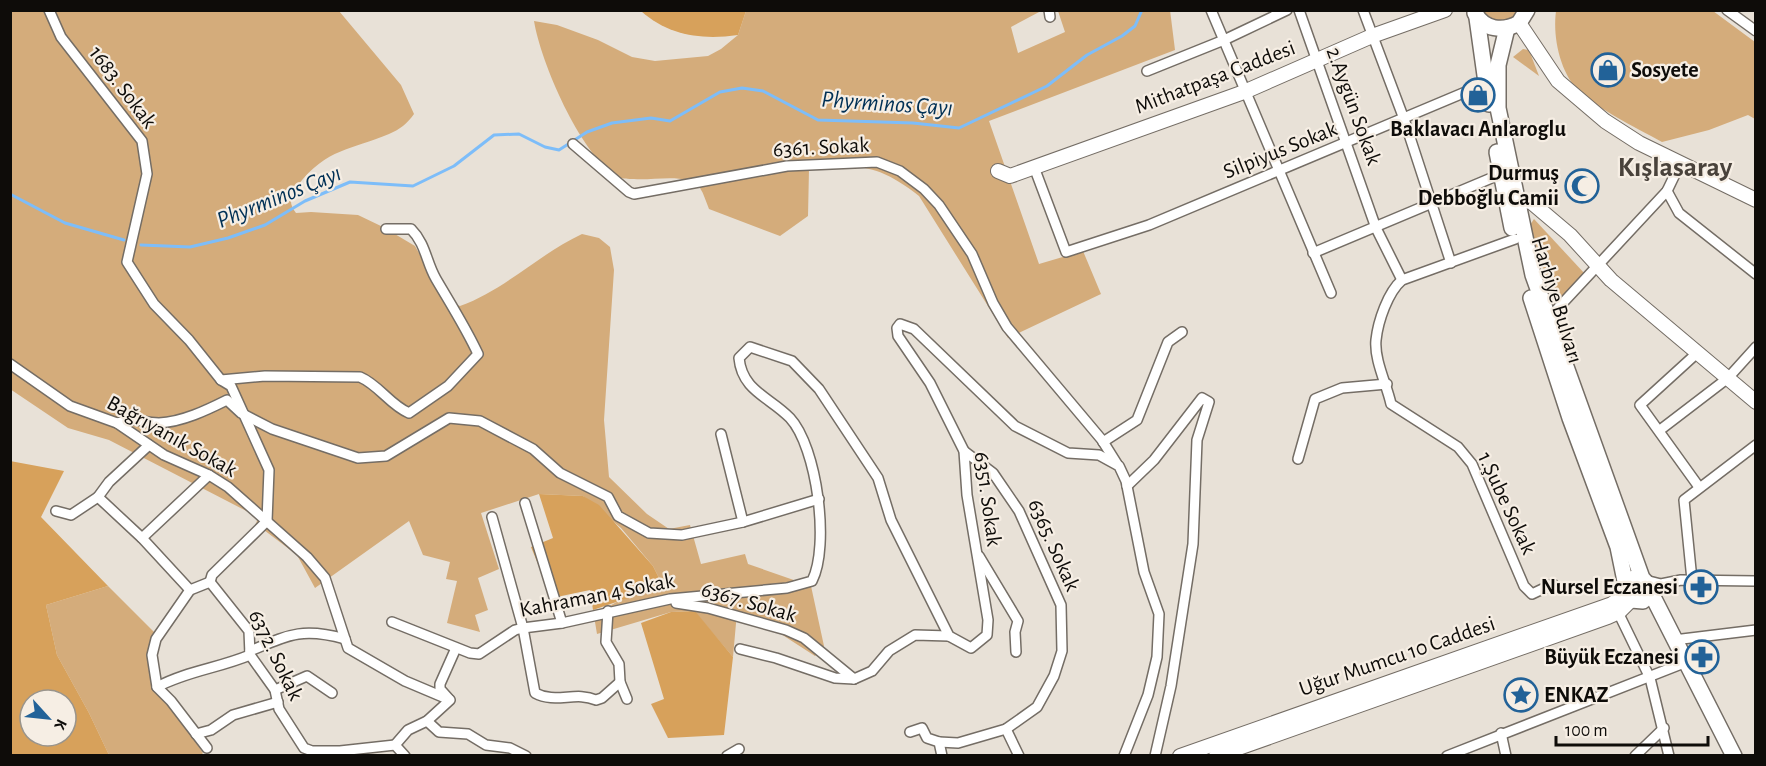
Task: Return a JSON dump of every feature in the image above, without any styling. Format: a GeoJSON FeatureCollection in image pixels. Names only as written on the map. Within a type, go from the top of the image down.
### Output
{"type":"FeatureCollection","features":[{"type":"Feature","properties":{"kind":"main road","name":"Harbiye Bulvarı"},"geometry":{"type":"LineString","coordinates":[[1475,14],[1491,27],[1522,17]]}},
{"type":"Feature","properties":{"kind":"main road","name":"Harbiye Bulvarı"},"geometry":{"type":"LineString","coordinates":[[1475,14],[1500,174],[1511,201],[1533,275],[1570,418],[1618,547],[1628,594]]}},
{"type":"Feature","properties":{"kind":"main road","name":"Harbiye Bulvarı"},"geometry":{"type":"LineString","coordinates":[[1522,17],[1498,65],[1498,108],[1515,239],[1544,322],[1646,583],[1684,663],[1734,756]]}},
{"type":"Feature","properties":{"kind":"main road","name":"Uğur Mumcu 10 Caddesi"},"geometry":{"type":"LineString","coordinates":[[1630,579],[1646,583],[1643,601],[1628,594],[1630,579]]}},
{"type":"Feature","properties":{"kind":"street","name":"1683. Sokak"},"geometry":{"type":"LineString","coordinates":[[49,10],[61,37],[142,141],[147,174],[128,262],[154,304],[189,340],[221,380]]}},
{"type":"Feature","properties":{"kind":"street"},"geometry":{"type":"LineString","coordinates":[[1211,10],[1331,293]]}},
{"type":"Feature","properties":{"kind":"street"},"geometry":{"type":"LineString","coordinates":[[1147,71],[1224,40],[1287,10]]}},
{"type":"Feature","properties":{"kind":"street","name":"2.Aygün Sokak"},"geometry":{"type":"LineString","coordinates":[[1299,10],[1376,228],[1402,280]]}},
{"type":"Feature","properties":{"kind":"street"},"geometry":{"type":"LineString","coordinates":[[1363,10],[1404,119],[1430,205],[1451,263]]}},
{"type":"Feature","properties":{"kind":"street","name":"Mithatpaşa Caddesi"},"geometry":{"type":"LineString","coordinates":[[998,171],[1010,176],[1244,92],[1372,36],[1445,10]]}},
{"type":"Feature","properties":{"kind":"street"},"geometry":{"type":"LineString","coordinates":[[1727,10],[1755,31]]}},
{"type":"Feature","properties":{"kind":"street"},"geometry":{"type":"LineString","coordinates":[[1522,17],[1558,81],[1605,121],[1639,143],[1755,200]]}},
{"type":"Feature","properties":{"kind":"street","name":"Silpiyus Sokak"},"geometry":{"type":"LineString","coordinates":[[1034,167],[1066,252],[1149,225],[1278,170],[1347,144],[1487,83]]}},
{"type":"Feature","properties":{"kind":"street","name":"6361. Sokak"},"geometry":{"type":"LineString","coordinates":[[573,144],[625,189],[634,194],[787,166],[877,162],[900,171],[939,204],[972,254],[993,303],[1007,327],[1103,441],[1119,466]]}},
{"type":"Feature","properties":{"kind":"street"},"geometry":{"type":"LineString","coordinates":[[1544,322],[1667,191],[1680,164]]}},
{"type":"Feature","properties":{"kind":"street"},"geometry":{"type":"LineString","coordinates":[[1313,253],[1500,174]]}},
{"type":"Feature","properties":{"kind":"street"},"geometry":{"type":"LineString","coordinates":[[1667,191],[1678,213],[1755,274]]}},
{"type":"Feature","properties":{"kind":"street"},"geometry":{"type":"LineString","coordinates":[[1511,201],[1531,202],[1570,235],[1611,280],[1755,402]]}},
{"type":"Feature","properties":{"kind":"street"},"geometry":{"type":"LineString","coordinates":[[221,380],[265,376],[360,377],[374,383],[401,409],[409,412],[448,386],[478,354],[462,328],[445,290],[437,281],[425,248],[417,236],[411,229],[386,229]]}},
{"type":"Feature","properties":{"kind":"street"},"geometry":{"type":"LineString","coordinates":[[1402,280],[1515,239]]}},
{"type":"Feature","properties":{"kind":"street","name":"1.Şube Sokak"},"geometry":{"type":"LineString","coordinates":[[1402,280],[1395,287],[1387,304],[1376,341],[1391,404],[1458,447],[1472,464],[1524,586],[1532,594],[1553,584]]}},
{"type":"Feature","properties":{"kind":"street","name":"6351. Sokak"},"geometry":{"type":"LineString","coordinates":[[949,636],[971,648],[987,634],[987,608],[975,549],[964,451],[930,383],[898,336],[897,328],[900,324],[914,329],[1015,426],[1068,453],[1099,455],[1119,466]]}},
{"type":"Feature","properties":{"kind":"street"},"geometry":{"type":"LineString","coordinates":[[1103,441],[1137,420],[1168,342],[1182,332]]}},
{"type":"Feature","properties":{"kind":"street"},"geometry":{"type":"LineString","coordinates":[[1660,430],[1728,378],[1755,346]]}},
{"type":"Feature","properties":{"kind":"street"},"geometry":{"type":"LineString","coordinates":[[117,423],[134,418],[159,423],[205,411],[227,400],[241,412],[272,429],[358,458],[386,456],[449,418],[480,422],[533,449],[560,473],[608,497],[618,516],[649,533],[682,535],[743,522],[819,499],[802,435],[789,417],[751,386],[740,372],[739,358],[750,347],[792,361],[819,389],[878,478],[899,538],[949,636],[915,635],[889,651],[872,671],[854,679],[835,678],[776,658],[740,649]]}},
{"type":"Feature","properties":{"kind":"street"},"geometry":{"type":"LineString","coordinates":[[1696,354],[1640,405],[1699,487]]}},
{"type":"Feature","properties":{"kind":"street","name":"Bağrıyanık Sokak"},"geometry":{"type":"LineString","coordinates":[[10,364],[70,406],[117,423],[164,456],[210,475],[228,487],[267,521],[325,578],[348,648],[369,662],[450,700]]}},
{"type":"Feature","properties":{"kind":"street"},"geometry":{"type":"LineString","coordinates":[[207,748],[157,687],[152,655],[156,639],[190,590],[210,582],[212,575],[267,521],[269,470],[231,386],[221,380]]}},
{"type":"Feature","properties":{"kind":"street"},"geometry":{"type":"LineString","coordinates":[[1298,459],[1316,399],[1342,388],[1387,384]]}},
{"type":"Feature","properties":{"kind":"street"},"geometry":{"type":"LineString","coordinates":[[1127,486],[1154,460],[1202,398],[1209,402],[1197,440],[1193,544],[1173,676],[1155,756]]}},
{"type":"Feature","properties":{"kind":"street"},"geometry":{"type":"LineString","coordinates":[[721,434],[743,522]]}},
{"type":"Feature","properties":{"kind":"street"},"geometry":{"type":"LineString","coordinates":[[56,511],[71,515],[98,497],[109,482],[148,445]]}},
{"type":"Feature","properties":{"kind":"street"},"geometry":{"type":"LineString","coordinates":[[1692,580],[1684,500],[1699,487],[1733,465],[1755,445]]}},
{"type":"Feature","properties":{"kind":"street","name":"6365. Sokak"},"geometry":{"type":"LineString","coordinates":[[939,742],[958,743],[1006,729],[1037,706],[1054,676],[1062,651],[1060,605],[1019,511],[993,473],[964,451]]}},
{"type":"Feature","properties":{"kind":"street"},"geometry":{"type":"LineString","coordinates":[[1119,466],[1127,486],[1144,572],[1159,614],[1157,657],[1148,695],[1124,756]]}},
{"type":"Feature","properties":{"kind":"street"},"geometry":{"type":"LineString","coordinates":[[142,538],[210,475]]}},
{"type":"Feature","properties":{"kind":"street"},"geometry":{"type":"LineString","coordinates":[[98,497],[142,538],[190,590]]}},
{"type":"Feature","properties":{"kind":"street","name":"6367. Sokak"},"geometry":{"type":"LineString","coordinates":[[812,581],[819,556],[819,499]]}},
{"type":"Feature","properties":{"kind":"street"},"geometry":{"type":"LineString","coordinates":[[525,503],[562,622]]}},
{"type":"Feature","properties":{"kind":"street"},"geometry":{"type":"LineString","coordinates":[[492,517],[523,628],[535,693],[554,700],[588,696],[596,700],[602,698],[620,682]]}},
{"type":"Feature","properties":{"kind":"street"},"geometry":{"type":"LineString","coordinates":[[975,549],[1018,621],[1015,632],[1016,652]]}},
{"type":"Feature","properties":{"kind":"street"},"geometry":{"type":"LineString","coordinates":[[1646,583],[1662,584],[1692,580],[1755,581]]}},
{"type":"Feature","properties":{"kind":"street","name":"Kahraman 4 Sokak"},"geometry":{"type":"LineString","coordinates":[[392,622],[456,648],[479,654],[516,630],[523,628],[562,622],[652,602],[787,588],[812,581]]}},
{"type":"Feature","properties":{"kind":"street","name":"6372. Sokak"},"geometry":{"type":"LineString","coordinates":[[210,582],[249,632],[250,653],[275,690],[279,709],[304,748],[312,751],[340,751],[395,745]]}},
{"type":"Feature","properties":{"kind":"street","name":"Uğur Mumcu 10 Caddesi"},"geometry":{"type":"LineString","coordinates":[[1216,756],[1616,608],[1628,594]]}},
{"type":"Feature","properties":{"kind":"street","name":"6367. Sokak"},"geometry":{"type":"LineString","coordinates":[[652,602],[708,608],[786,630],[804,638],[854,679]]}},
{"type":"Feature","properties":{"kind":"street"},"geometry":{"type":"LineString","coordinates":[[1616,608],[1650,678],[1669,756]]}},
{"type":"Feature","properties":{"kind":"street"},"geometry":{"type":"LineString","coordinates":[[608,611],[606,642],[619,664],[620,682],[627,699]]}},
{"type":"Feature","properties":{"kind":"street"},"geometry":{"type":"LineString","coordinates":[[1674,640],[1755,630]]}},
{"type":"Feature","properties":{"kind":"street"},"geometry":{"type":"LineString","coordinates":[[157,687],[181,674],[221,667],[293,633],[313,632],[345,639]]}},
{"type":"Feature","properties":{"kind":"street"},"geometry":{"type":"LineString","coordinates":[[405,756],[395,745],[408,730],[427,721],[450,700],[440,689],[440,684],[456,648]]}},
{"type":"Feature","properties":{"kind":"street"},"geometry":{"type":"LineString","coordinates":[[1447,756],[1684,663]]}},
{"type":"Feature","properties":{"kind":"street"},"geometry":{"type":"LineString","coordinates":[[275,690],[307,676],[332,693]]}},
{"type":"Feature","properties":{"kind":"street"},"geometry":{"type":"LineString","coordinates":[[196,734],[211,730],[233,715],[278,702]]}},
{"type":"Feature","properties":{"kind":"street"},"geometry":{"type":"LineString","coordinates":[[427,721],[439,732],[468,734],[486,745],[510,748],[526,756]]}},
{"type":"Feature","properties":{"kind":"street"},"geometry":{"type":"LineString","coordinates":[[910,732],[922,728],[927,738],[939,742],[942,756]]}},
{"type":"Feature","properties":{"kind":"street"},"geometry":{"type":"LineString","coordinates":[[1635,756],[1664,728]]}},
{"type":"Feature","properties":{"kind":"street"},"geometry":{"type":"LineString","coordinates":[[1006,729],[1019,756]]}},
{"type":"Feature","properties":{"kind":"street"},"geometry":{"type":"LineString","coordinates":[[1501,734],[1506,756]]}},
{"type":"Feature","properties":{"kind":"street","name":"Uğur Mumcu 10 Caddesi"},"geometry":{"type":"LineString","coordinates":[[1180,756],[1242,745]]}},
{"type":"Feature","properties":{"kind":"street"},"geometry":{"type":"LineString","coordinates":[[728,756],[739,749]]}},
{"type":"Feature","properties":{"kind":"shaded area"},"geometry":{"type":"Polygon","coordinates":[[[1170,10],[1175,50],[989,121],[1039,264],[1083,251],[1101,294],[1008,338],[919,196],[905,185],[879,172],[855,167],[809,169],[808,216],[780,236],[709,209],[700,188],[688,180],[627,179],[616,176],[589,148],[564,106],[545,60],[534,21],[557,25],[598,40],[632,57],[655,61],[708,56],[721,49],[738,35],[746,11],[1041,11],[1011,27],[1018,53],[1065,32],[1058,11],[1170,10]]]}},
{"type":"Feature","properties":{"kind":"shaded area"},"geometry":{"type":"Polygon","coordinates":[[[10,11],[339,11],[401,85],[414,114],[393,132],[340,152],[319,164],[293,192],[291,202],[296,213],[358,215],[383,227],[415,246],[446,301],[460,306],[492,291],[551,251],[582,234],[599,238],[610,247],[614,270],[604,420],[609,477],[647,514],[669,529],[690,525],[701,564],[745,554],[748,564],[811,586],[824,646],[815,656],[750,614],[737,612],[733,657],[694,611],[671,612],[597,634],[593,610],[606,608],[659,578],[653,566],[621,528],[583,496],[539,494],[481,513],[499,569],[478,578],[488,610],[475,615],[480,632],[447,623],[457,581],[446,579],[450,562],[423,555],[409,521],[315,588],[297,555],[256,524],[258,517],[109,440],[68,428],[10,389],[10,11]]]}},
{"type":"Feature","properties":{"kind":"shaded area"},"geometry":{"type":"Polygon","coordinates":[[[641,11],[746,11],[738,35],[712,37],[675,31],[641,11]]]}},
{"type":"Feature","properties":{"kind":"shaded area"},"geometry":{"type":"Polygon","coordinates":[[[1481,11],[1521,11],[1512,22],[1491,23],[1481,11]]]}},
{"type":"Feature","properties":{"kind":"shaded area"},"geometry":{"type":"Polygon","coordinates":[[[1556,11],[1713,11],[1755,42],[1755,119],[1748,115],[1709,130],[1662,142],[1601,108],[1572,83],[1563,66],[1558,48],[1555,29],[1556,11]]]}},
{"type":"Feature","properties":{"kind":"shaded area"},"geometry":{"type":"Polygon","coordinates":[[[1523,49],[1529,50],[1539,76],[1513,57],[1523,49]]]}},
{"type":"Feature","properties":{"kind":"shaded area"},"geometry":{"type":"Polygon","coordinates":[[[1534,219],[1585,274],[1554,306],[1530,225],[1534,219]]]}},
{"type":"Feature","properties":{"kind":"shaded area"},"geometry":{"type":"Polygon","coordinates":[[[10,461],[64,471],[41,517],[108,586],[46,605],[57,655],[75,688],[18,688],[18,748],[78,748],[78,693],[109,755],[11,755],[10,461]]]}},
{"type":"Feature","properties":{"kind":"shaded area"},"geometry":{"type":"Polygon","coordinates":[[[539,494],[583,496],[599,505],[653,566],[659,578],[657,588],[593,610],[590,590],[552,598],[531,547],[553,538],[539,494]]]}},
{"type":"Feature","properties":{"kind":"shaded area"},"geometry":{"type":"Polygon","coordinates":[[[108,586],[155,633],[149,664],[161,691],[203,753],[200,756],[109,755],[78,693],[78,688],[75,688],[57,655],[46,605],[108,586]]]}},
{"type":"Feature","properties":{"kind":"shaded area"},"geometry":{"type":"Polygon","coordinates":[[[695,611],[733,657],[724,735],[668,738],[651,704],[664,699],[641,623],[671,612],[695,611]]]}},
{"type":"Feature","properties":{"kind":"waterway","name":"Phyrminos Çayı"},"geometry":{"type":"LineString","coordinates":[[141,245],[190,247],[228,238],[265,225],[305,201],[350,182],[413,186],[454,166],[494,135],[519,134],[545,147],[559,150],[587,132],[612,123],[651,118],[670,121],[720,92],[742,88],[763,91],[818,120],[913,123],[959,128],[1047,86],[1087,55],[1122,36],[1135,26],[1142,10]]}},
{"type":"Feature","properties":{"kind":"waterway","name":"Phyrminos Çayı"},"geometry":{"type":"LineString","coordinates":[[10,194],[65,223],[124,240]]}},
{"type":"Feature","properties":{"kind":"place","name":"Sosyete"},"geometry":{"type":"Point","coordinates":[1608,70]}},
{"type":"Feature","properties":{"kind":"place","name":"Baklavacı Anlaroglu"},"geometry":{"type":"Point","coordinates":[1478,95]}},
{"type":"Feature","properties":{"kind":"place","name":"Durmuş Debboğlu Camii"},"geometry":{"type":"Point","coordinates":[1582,186]}},
{"type":"Feature","properties":{"kind":"place","name":"Nursel Eczanesi"},"geometry":{"type":"Point","coordinates":[1701,587]}},
{"type":"Feature","properties":{"kind":"place","name":"Büyük Eczanesi"},"geometry":{"type":"Point","coordinates":[1702,657]}},
{"type":"Feature","properties":{"kind":"place","name":"ENKAZ"},"geometry":{"type":"Point","coordinates":[1521,695]}},
{"type":"Feature","properties":{"kind":"district","name":"Kışlasaray"},"geometry":{"type":"Point","coordinates":[1675,168]}}]}
